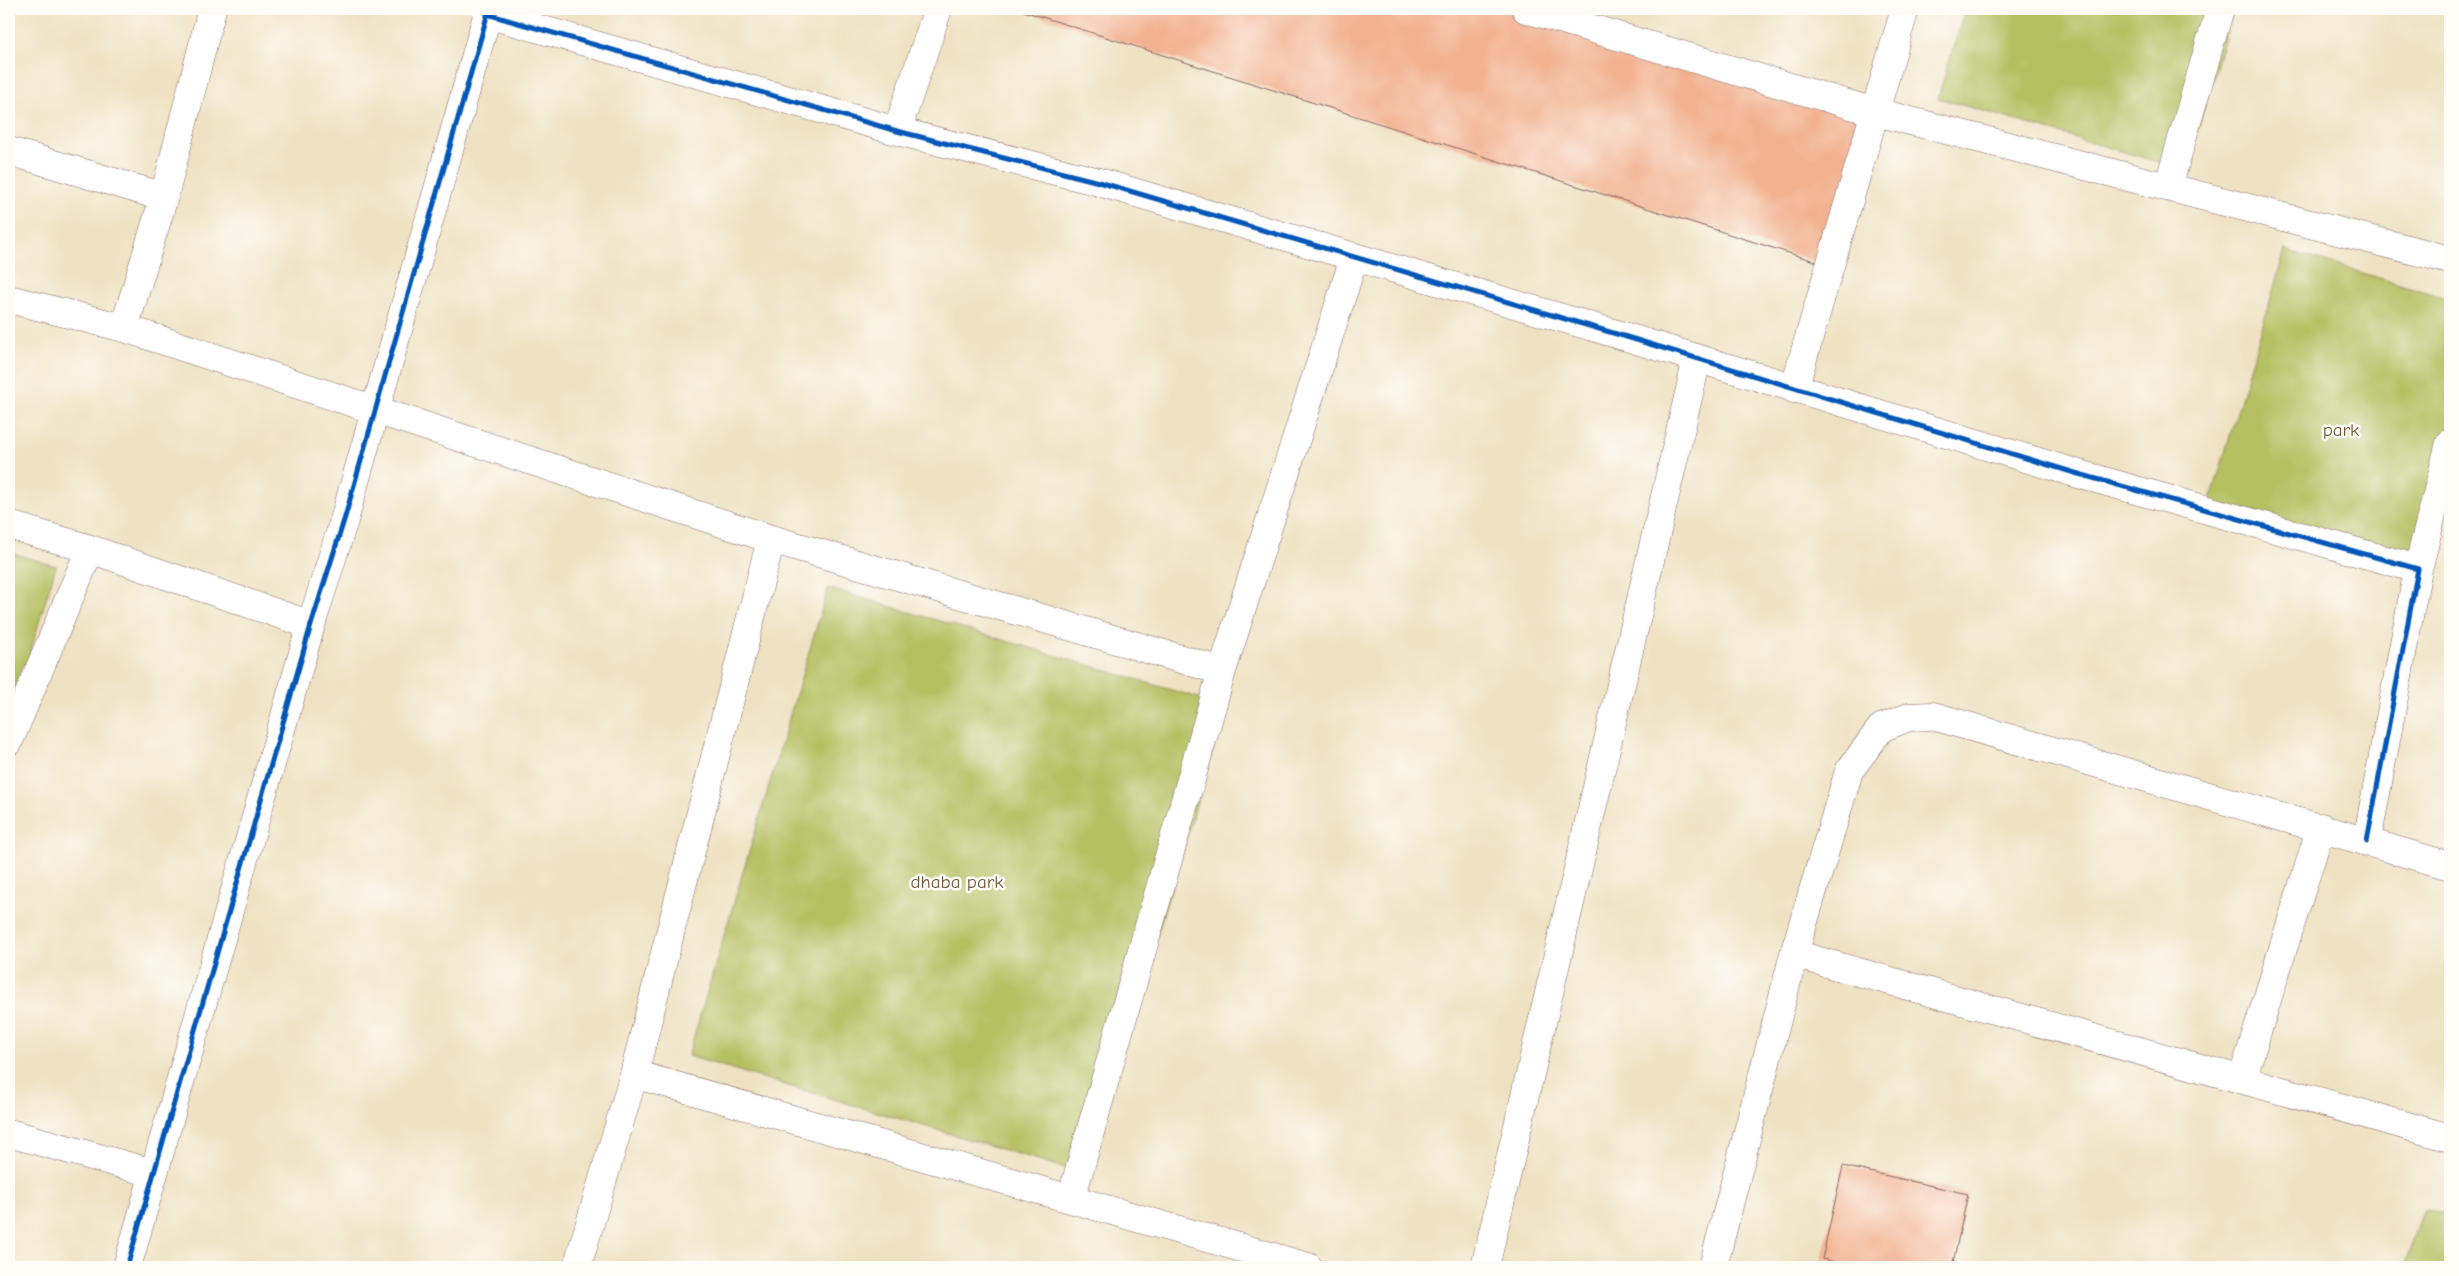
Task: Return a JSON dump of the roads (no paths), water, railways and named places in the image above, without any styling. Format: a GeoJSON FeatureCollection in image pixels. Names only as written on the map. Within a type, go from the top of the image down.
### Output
{"type":"FeatureCollection","features":[{"type":"Feature","properties":{"kind":"street"},"geometry":{"type":"LineString","coordinates":[[124,328],[164,197],[212,9]]}},
{"type":"Feature","properties":{"kind":"street"},"geometry":{"type":"LineString","coordinates":[[897,131],[938,9]]}},
{"type":"Feature","properties":{"kind":"street"},"geometry":{"type":"LineString","coordinates":[[1526,9],[1875,112],[2450,260]]}},
{"type":"Feature","properties":{"kind":"street"},"geometry":{"type":"LineString","coordinates":[[1794,389],[1905,9]]}},
{"type":"Feature","properties":{"kind":"street"},"geometry":{"type":"LineString","coordinates":[[2168,187],[2220,9]]}},
{"type":"Feature","properties":{"kind":"street"},"geometry":{"type":"LineString","coordinates":[[127,1267],[152,1173],[311,625],[346,517],[375,408],[488,11],[897,131],[1098,182],[1697,359],[2074,473],[2418,569]]}},
{"type":"Feature","properties":{"kind":"street"},"geometry":{"type":"LineString","coordinates":[[9,151],[164,197]]}},
{"type":"Feature","properties":{"kind":"street"},"geometry":{"type":"LineString","coordinates":[[1071,1199],[1222,671],[1354,258]]}},
{"type":"Feature","properties":{"kind":"street"},"geometry":{"type":"LineString","coordinates":[[9,299],[124,328],[375,408],[771,539],[1222,671]]}},
{"type":"Feature","properties":{"kind":"street"},"geometry":{"type":"LineString","coordinates":[[1485,1267],[1697,359]]}},
{"type":"Feature","properties":{"kind":"street"},"geometry":{"type":"LineString","coordinates":[[2367,841],[2418,569],[2450,443]]}},
{"type":"Feature","properties":{"kind":"street"},"geometry":{"type":"LineString","coordinates":[[9,526],[90,549],[311,625]]}},
{"type":"Feature","properties":{"kind":"street"},"geometry":{"type":"LineString","coordinates":[[577,1267],[634,1074],[771,539]]}},
{"type":"Feature","properties":{"kind":"street"},"geometry":{"type":"LineString","coordinates":[[9,741],[90,549]]}},
{"type":"Feature","properties":{"kind":"street"},"geometry":{"type":"LineString","coordinates":[[1713,1267],[1794,954],[1849,771],[1881,728],[1909,717],[1933,716],[2321,827],[2450,866]]}},
{"type":"Feature","properties":{"kind":"street"},"geometry":{"type":"LineString","coordinates":[[2242,1080],[2321,827]]}},
{"type":"Feature","properties":{"kind":"street"},"geometry":{"type":"LineString","coordinates":[[1794,954],[2450,1138]]}},
{"type":"Feature","properties":{"kind":"street"},"geometry":{"type":"LineString","coordinates":[[634,1074],[1308,1267]]}},
{"type":"Feature","properties":{"kind":"street"},"geometry":{"type":"LineString","coordinates":[[9,1133],[152,1173]]}},
{"type":"Feature","properties":{"kind":"park label","name":"park"},"geometry":{"type":"Point","coordinates":[2341,429]}},
{"type":"Feature","properties":{"kind":"park label","name":"dhaba park"},"geometry":{"type":"Point","coordinates":[957,881]}}]}
